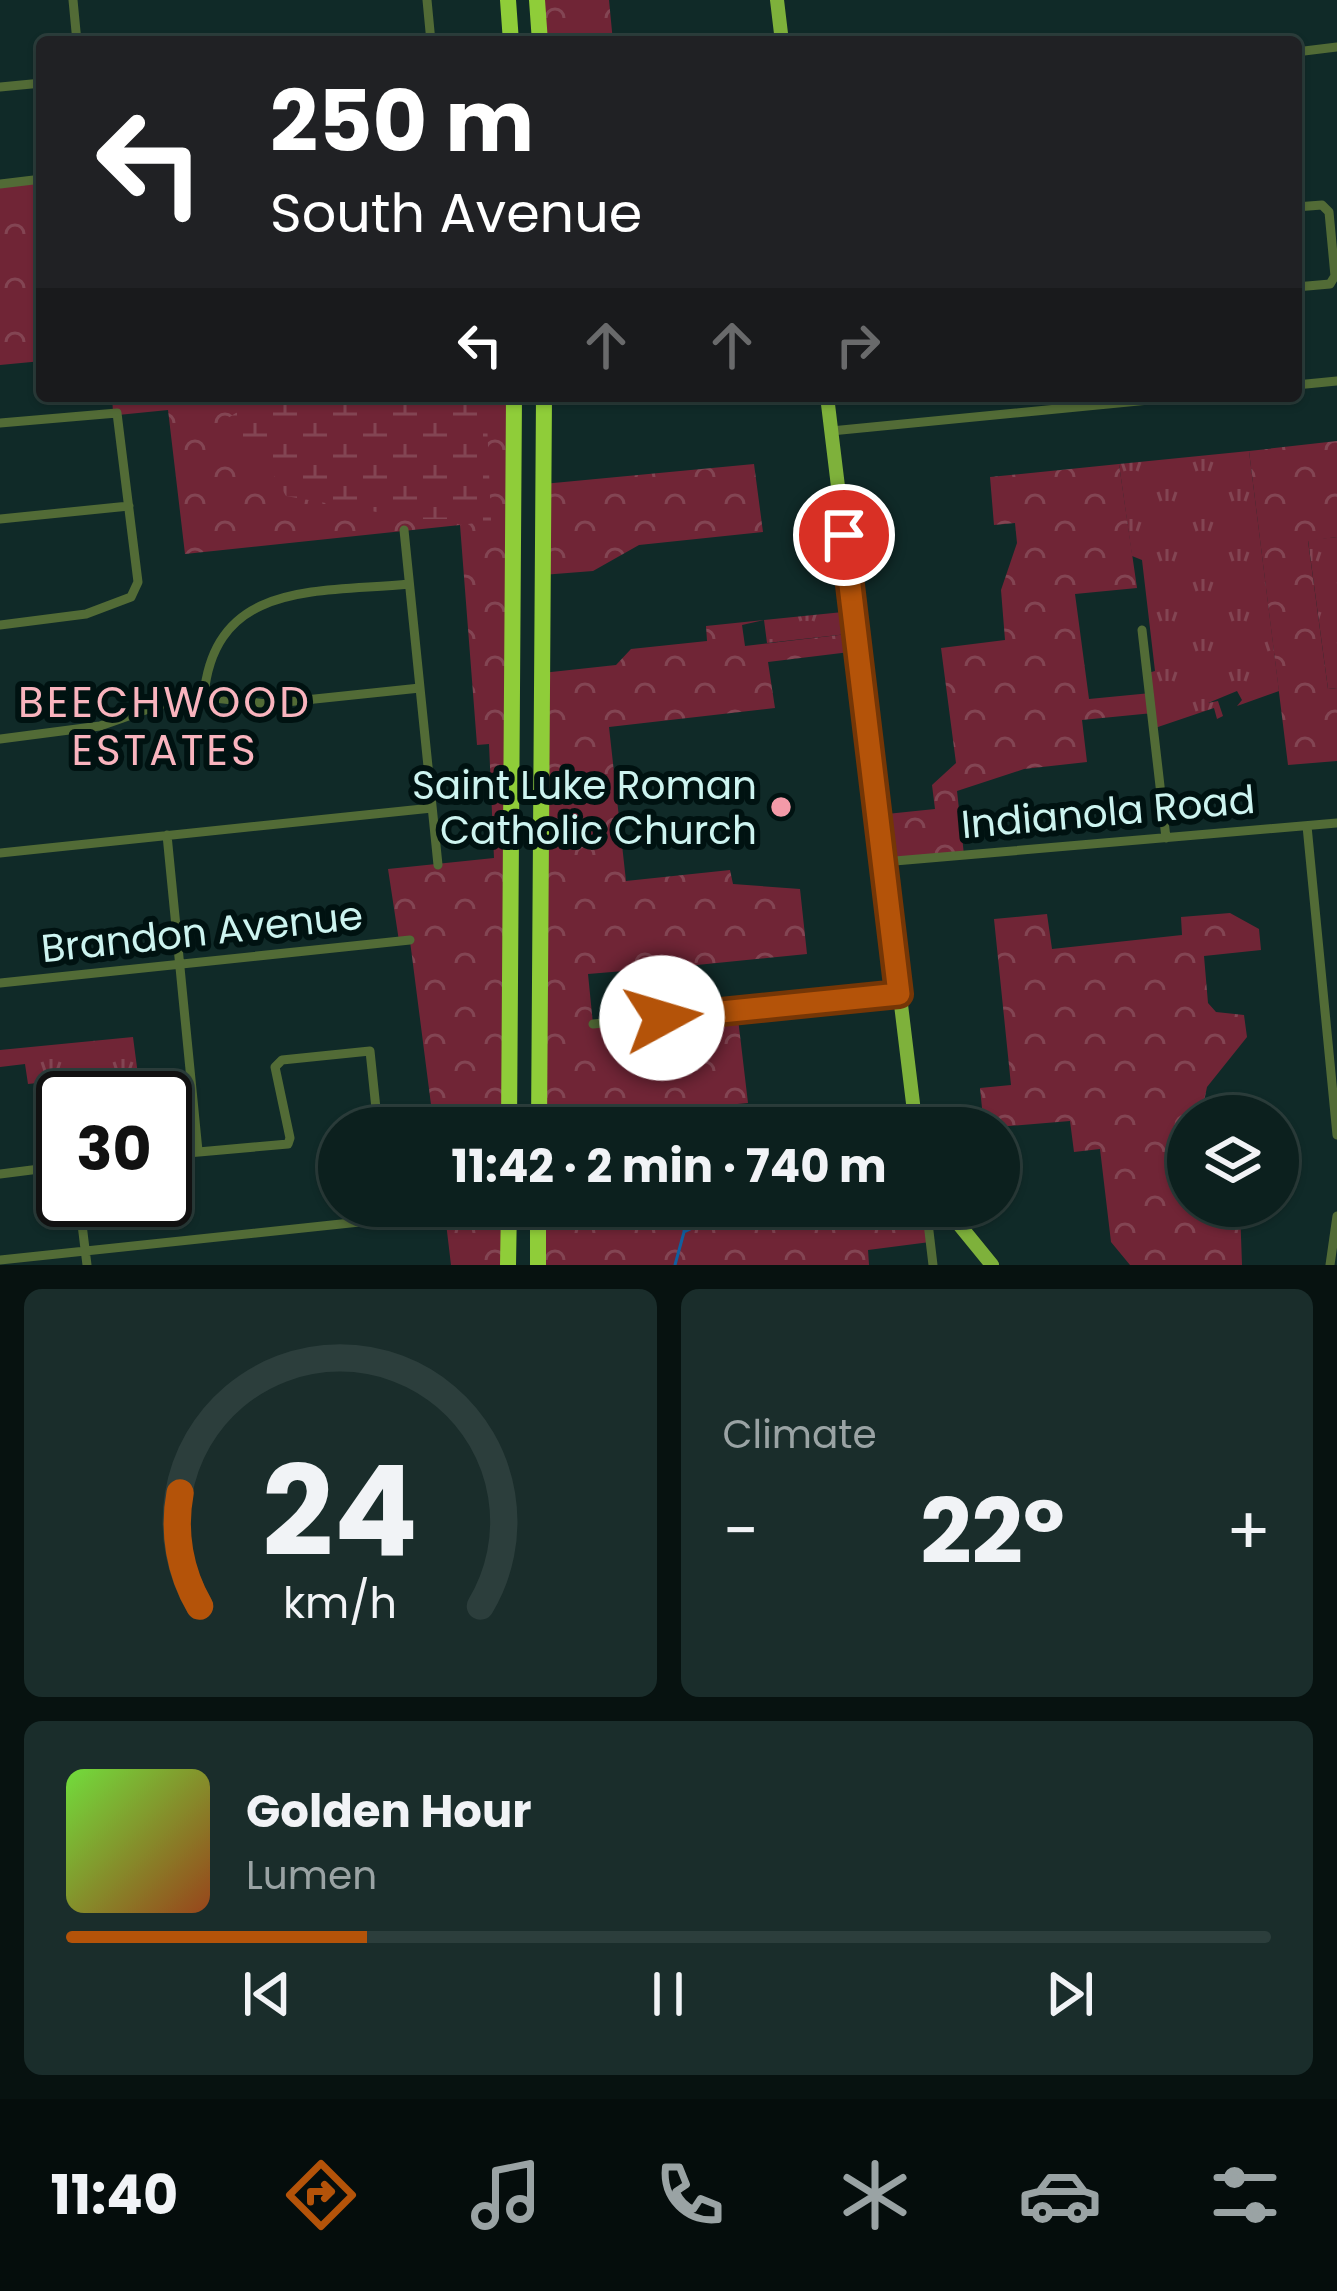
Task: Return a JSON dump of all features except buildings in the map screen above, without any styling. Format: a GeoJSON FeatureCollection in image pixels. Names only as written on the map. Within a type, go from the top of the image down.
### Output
{"type":"FeatureCollection","features":[{"type":"Feature","properties":{"kind":"highway"},"geometry":{"type":"LineString","coordinates":[[508,0],[511,36]]}},
{"type":"Feature","properties":{"kind":"highway"},"geometry":{"type":"LineString","coordinates":[[537,0],[540,36]]}},
{"type":"Feature","properties":{"kind":"highway"},"geometry":{"type":"LineString","coordinates":[[509,1107],[514,402]]}},
{"type":"Feature","properties":{"kind":"highway"},"geometry":{"type":"LineString","coordinates":[[539,1107],[544,402]]}},
{"type":"Feature","properties":{"kind":"highway"},"geometry":{"type":"LineString","coordinates":[[508,1265],[509,1227]]}},
{"type":"Feature","properties":{"kind":"highway"},"geometry":{"type":"LineString","coordinates":[[538,1227],[538,1265]]}},
{"type":"Feature","properties":{"kind":"main road"},"geometry":{"type":"LineString","coordinates":[[777,0],[781,36]]}},
{"type":"Feature","properties":{"kind":"main road"},"geometry":{"type":"LineString","coordinates":[[828,402],[913,1107]]}},
{"type":"Feature","properties":{"kind":"main road"},"geometry":{"type":"LineString","coordinates":[[960,1227],[992,1265]]}},
{"type":"Feature","properties":{"kind":"street"},"geometry":{"type":"LineString","coordinates":[[73,0],[76,36]]}},
{"type":"Feature","properties":{"kind":"street"},"geometry":{"type":"LineString","coordinates":[[427,0],[430,36]]}},
{"type":"Feature","properties":{"kind":"street"},"geometry":{"type":"LineString","coordinates":[[1302,51],[1337,47]]}},
{"type":"Feature","properties":{"kind":"street"},"geometry":{"type":"LineString","coordinates":[[0,87],[36,84]]}},
{"type":"Feature","properties":{"kind":"street"},"geometry":{"type":"LineString","coordinates":[[0,184],[36,180]]}},
{"type":"Feature","properties":{"kind":"street"},"geometry":{"type":"LineString","coordinates":[[1302,206],[1322,205],[1329,212],[1335,276],[1330,284],[1302,286]]}},
{"type":"Feature","properties":{"kind":"street"},"geometry":{"type":"LineString","coordinates":[[1302,384],[1337,381]]}},
{"type":"Feature","properties":{"kind":"street"},"geometry":{"type":"LineString","coordinates":[[1040,402],[1041,411]]}},
{"type":"Feature","properties":{"kind":"street"},"geometry":{"type":"LineString","coordinates":[[831,431],[1130,402]]}},
{"type":"Feature","properties":{"kind":"street"},"geometry":{"type":"LineString","coordinates":[[0,423],[117,413],[136,590],[126,600],[86,614],[0,625]]}},
{"type":"Feature","properties":{"kind":"street"},"geometry":{"type":"LineString","coordinates":[[0,520],[129,506]]}},
{"type":"Feature","properties":{"kind":"street"},"geometry":{"type":"LineString","coordinates":[[404,530],[438,865]]}},
{"type":"Feature","properties":{"kind":"street"},"geometry":{"type":"LineString","coordinates":[[204,695],[208,665],[218,641],[252,608],[285,597],[410,584]]}},
{"type":"Feature","properties":{"kind":"street"},"geometry":{"type":"LineString","coordinates":[[1142,630],[1166,838]]}},
{"type":"Feature","properties":{"kind":"street"},"geometry":{"type":"LineString","coordinates":[[0,740],[100,726],[170,698],[204,695],[267,704],[420,688]]}},
{"type":"Feature","properties":{"kind":"street"},"geometry":{"type":"LineString","coordinates":[[0,853],[432,808]]}},
{"type":"Feature","properties":{"kind":"street","name":"Indianola Road"},"geometry":{"type":"LineString","coordinates":[[884,862],[1337,823]]}},
{"type":"Feature","properties":{"kind":"street"},"geometry":{"type":"LineString","coordinates":[[1306,826],[1337,1136]]}},
{"type":"Feature","properties":{"kind":"street"},"geometry":{"type":"LineString","coordinates":[[167,835],[198,1151]]}},
{"type":"Feature","properties":{"kind":"street","name":"Brandon Avenue"},"geometry":{"type":"LineString","coordinates":[[0,983],[410,940]]}},
{"type":"Feature","properties":{"kind":"street"},"geometry":{"type":"LineString","coordinates":[[593,1024],[899,994]]}},
{"type":"Feature","properties":{"kind":"street"},"geometry":{"type":"LineString","coordinates":[[192,1152],[288,1144],[277,1062],[370,1051],[376,1107]]}},
{"type":"Feature","properties":{"kind":"street"},"geometry":{"type":"LineString","coordinates":[[0,1174],[36,1169]]}},
{"type":"Feature","properties":{"kind":"street"},"geometry":{"type":"LineString","coordinates":[[1330,1265],[1337,1216]]}},
{"type":"Feature","properties":{"kind":"street"},"geometry":{"type":"LineString","coordinates":[[0,1260],[318,1226]]}},
{"type":"Feature","properties":{"kind":"street"},"geometry":{"type":"LineString","coordinates":[[82,1227],[87,1265]]}},
{"type":"Feature","properties":{"kind":"street"},"geometry":{"type":"LineString","coordinates":[[928,1227],[932,1265]]}},
{"type":"Feature","properties":{"kind":"street"},"geometry":{"type":"LineString","coordinates":[[929,1233],[933,1227]]}},
{"type":"Feature","properties":{"kind":"green space"},"geometry":{"type":"Polygon","coordinates":[[[537,0],[609,0],[612,36],[540,36],[537,0]]]}},
{"type":"Feature","properties":{"kind":"green space"},"geometry":{"type":"Polygon","coordinates":[[[36,180],[36,362],[0,365],[0,184],[36,180]]]}},
{"type":"Feature","properties":{"kind":"green space"},"geometry":{"type":"Polygon","coordinates":[[[112,402],[514,402],[509,1107],[431,1107],[410,941],[399,941],[388,869],[494,858],[489,744],[477,745],[460,525],[185,554],[168,410],[118,415],[112,402]]]}},
{"type":"Feature","properties":{"kind":"green space"},"geometry":{"type":"Polygon","coordinates":[[[486,402],[491,521],[460,525],[448,519],[416,519],[286,496],[272,472],[230,448],[225,421],[266,403],[486,402]]]}},
{"type":"Feature","properties":{"kind":"green space"},"geometry":{"type":"Polygon","coordinates":[[[1337,441],[1337,537],[1308,541],[1328,689],[1337,688],[1337,761],[1288,765],[1249,451],[1337,441]]]}},
{"type":"Feature","properties":{"kind":"green space"},"geometry":{"type":"Polygon","coordinates":[[[1249,451],[1279,691],[1237,706],[1242,700],[1237,691],[1208,703],[1218,701],[1223,716],[1217,719],[1214,708],[1155,728],[1148,673],[1155,671],[1142,560],[1132,556],[1119,464],[1249,451]]]}},
{"type":"Feature","properties":{"kind":"green space"},"geometry":{"type":"Polygon","coordinates":[[[754,464],[763,532],[639,545],[593,571],[542,575],[543,484],[754,464]]]}},
{"type":"Feature","properties":{"kind":"green space"},"geometry":{"type":"Polygon","coordinates":[[[1119,464],[1137,588],[1075,594],[1089,699],[1151,693],[1153,713],[1082,720],[1087,762],[1024,769],[957,791],[964,855],[883,862],[877,815],[935,809],[932,785],[956,763],[941,648],[1005,640],[1001,590],[1017,543],[1015,523],[994,525],[990,477],[1119,464]]]}},
{"type":"Feature","properties":{"kind":"green space"},"geometry":{"type":"Polygon","coordinates":[[[1337,537],[1337,688],[1328,689],[1308,540],[1337,537]]]}},
{"type":"Feature","properties":{"kind":"green space"},"geometry":{"type":"Polygon","coordinates":[[[853,611],[856,633],[767,643],[764,620],[853,611]]]}},
{"type":"Feature","properties":{"kind":"green space"},"geometry":{"type":"Polygon","coordinates":[[[764,620],[742,625],[745,646],[856,633],[858,651],[768,662],[775,708],[609,727],[626,881],[730,870],[733,884],[800,889],[807,954],[657,969],[662,1018],[737,1010],[748,1103],[539,1107],[542,673],[616,665],[631,649],[707,641],[706,626],[764,620]],[[624,971],[588,974],[593,1024],[629,1020],[624,971]]]}},
{"type":"Feature","properties":{"kind":"green space"},"geometry":{"type":"Polygon","coordinates":[[[1230,913],[1259,929],[1261,950],[1204,956],[1208,1003],[1216,1012],[1244,1015],[1247,1037],[1205,1095],[1167,1095],[1167,1227],[1241,1227],[1242,1265],[1130,1265],[1111,1242],[1100,1149],[1074,1152],[1070,1121],[1020,1125],[1020,1107],[982,1107],[980,1088],[1011,1085],[994,919],[1047,914],[1052,949],[1182,935],[1181,917],[1230,913]]]}},
{"type":"Feature","properties":{"kind":"green space"},"geometry":{"type":"Polygon","coordinates":[[[133,1037],[137,1071],[36,1071],[36,1083],[28,1084],[25,1064],[0,1067],[0,1050],[133,1037]]]}},
{"type":"Feature","properties":{"kind":"green space"},"geometry":{"type":"Polygon","coordinates":[[[446,1227],[509,1227],[508,1265],[451,1265],[446,1227]]]}},
{"type":"Feature","properties":{"kind":"green space"},"geometry":{"type":"Polygon","coordinates":[[[538,1227],[928,1227],[930,1242],[868,1250],[869,1265],[538,1265],[538,1227]]]}},
{"type":"Feature","properties":{"kind":"waterway"},"geometry":{"type":"LineString","coordinates":[[675,1265],[684,1227]]}},
{"type":"Feature","properties":{"kind":"waterway"},"geometry":{"type":"LineString","coordinates":[[684,1232],[694,1227]]}},
{"type":"Feature","properties":{"kind":"place","name":"Saint Luke Roman Catholic Church"},"geometry":{"type":"Point","coordinates":[781,807]}},
{"type":"Feature","properties":{"kind":"district","name":"BEECHWOOD ESTATES"},"geometry":{"type":"Point","coordinates":[165,726]}},
{"type":"Feature","properties":{"kind":"route"},"geometry":{"type":"LineString","coordinates":[[662,1018],[899,994],[844,535]]}}]}
